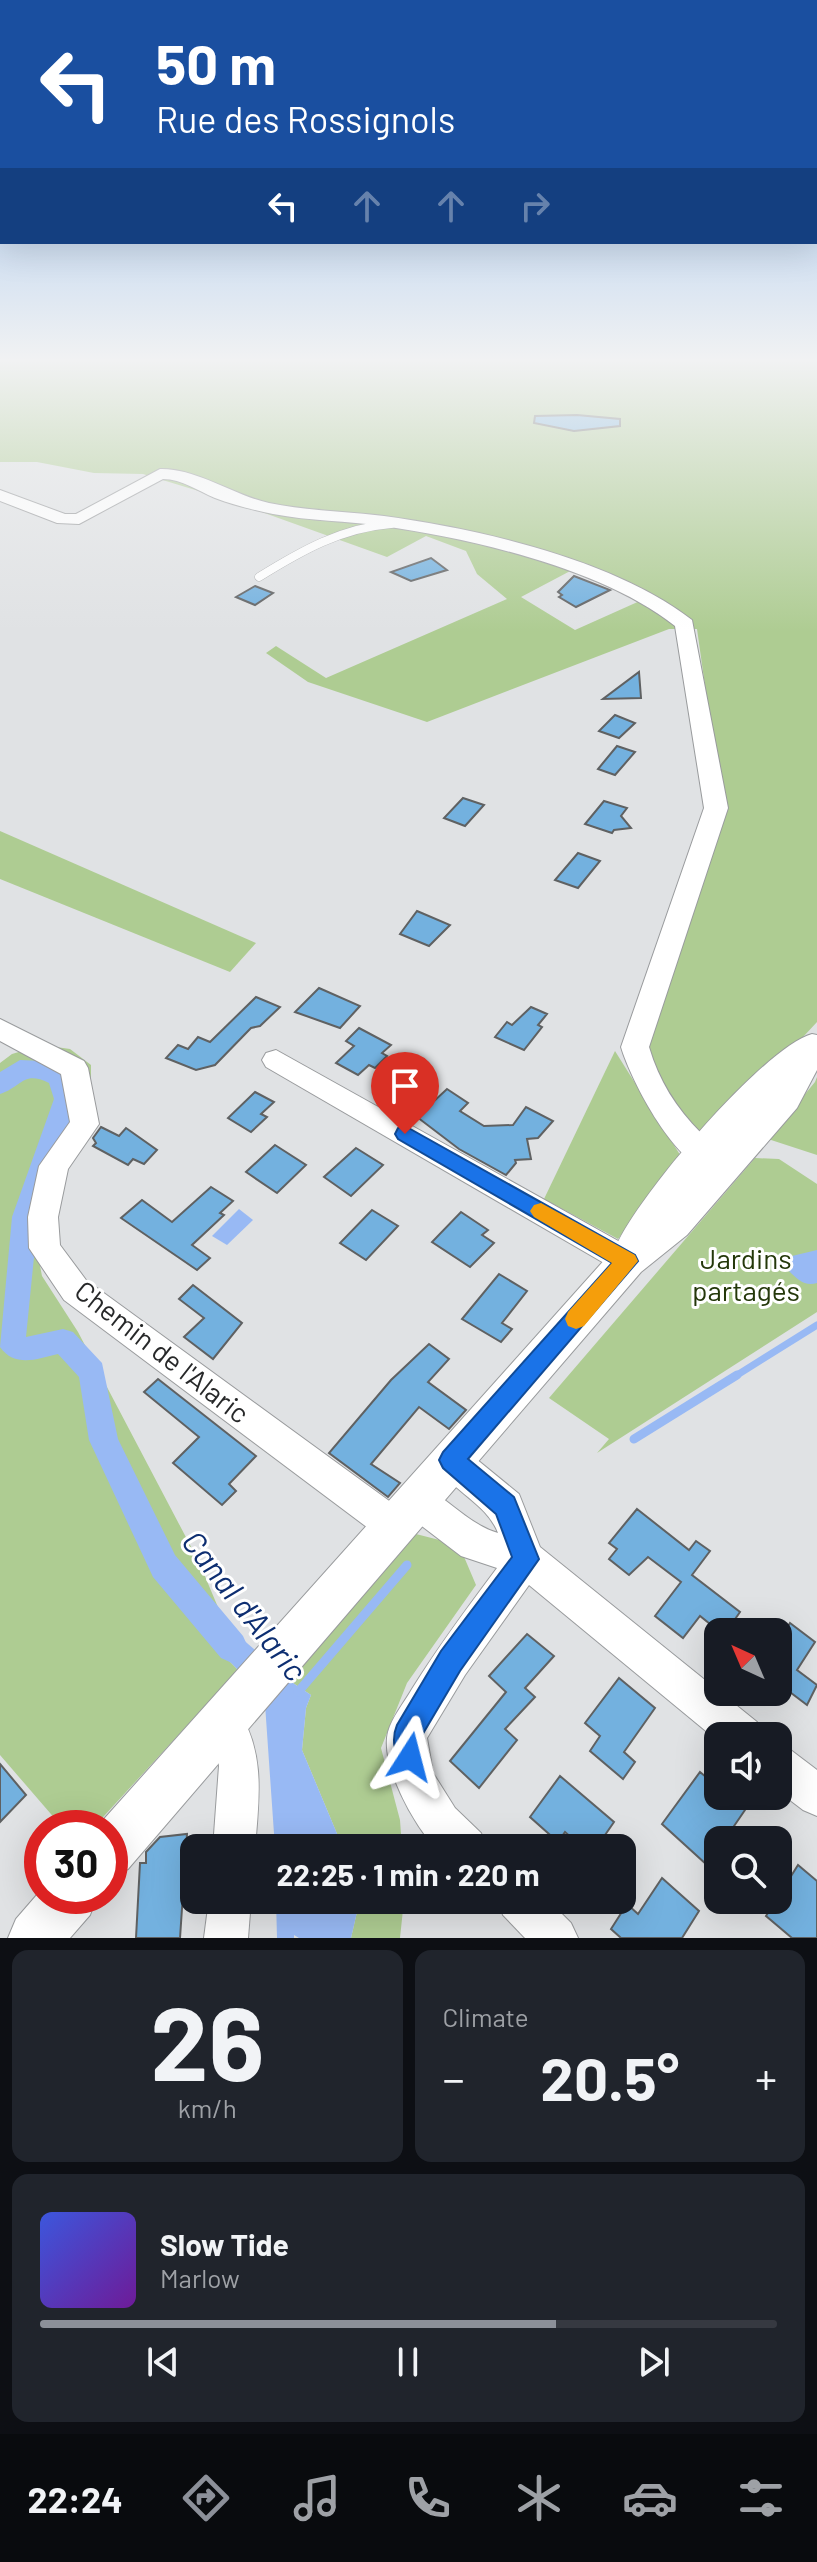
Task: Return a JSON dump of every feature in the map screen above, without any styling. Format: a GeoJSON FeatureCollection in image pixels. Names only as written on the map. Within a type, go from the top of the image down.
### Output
{"type":"FeatureCollection","features":[{"type":"Feature","properties":{"kind":"street"},"geometry":{"type":"LineString","coordinates":[[0,495],[63,519],[79,519],[160,474],[171,473],[185,476],[217,493],[277,509],[403,524],[567,565],[645,597],[685,624],[716,808],[635,1047],[641,1071],[679,1129],[713,1161]]}},
{"type":"Feature","properties":{"kind":"street","name":"Chemin de l'Alaric"},"geometry":{"type":"LineString","coordinates":[[0,1029],[74,1068],[85,1124],[54,1166],[43,1217],[45,1248],[75,1290],[405,1512]]}},
{"type":"Feature","properties":{"kind":"street"},"geometry":{"type":"LineString","coordinates":[[128,1830],[627,1261],[674,1224],[713,1161],[785,1099],[814,1043]]}},
{"type":"Feature","properties":{"kind":"street"},"geometry":{"type":"LineString","coordinates":[[276,1060],[627,1261]]}},
{"type":"Feature","properties":{"kind":"street"},"geometry":{"type":"LineString","coordinates":[[452,1460],[506,1506],[526,1559]]}},
{"type":"Feature","properties":{"kind":"street"},"geometry":{"type":"LineString","coordinates":[[405,1512],[474,1544],[526,1559],[726,1722]]}},
{"type":"Feature","properties":{"kind":"street"},"geometry":{"type":"LineString","coordinates":[[451,1834],[440,1823],[414,1779],[407,1735],[451,1661],[526,1559]]}},
{"type":"Feature","properties":{"kind":"street"},"geometry":{"type":"LineString","coordinates":[[231,1712],[240,1769],[235,1834]]}},
{"type":"Feature","properties":{"kind":"street"},"geometry":{"type":"LineString","coordinates":[[792,1776],[817,1796]]}},
{"type":"Feature","properties":{"kind":"street"},"geometry":{"type":"LineString","coordinates":[[35,1938],[56,1914]]}},
{"type":"Feature","properties":{"kind":"street"},"geometry":{"type":"LineString","coordinates":[[226,1938],[229,1914]]}},
{"type":"Feature","properties":{"kind":"street"},"geometry":{"type":"LineString","coordinates":[[532,1914],[556,1938]]}},
{"type":"Feature","properties":{"kind":"lane"},"geometry":{"type":"LineString","coordinates":[[259,577],[317,540],[378,525],[403,524]]}},
{"type":"Feature","properties":{"kind":"green space"},"geometry":{"type":"Polygon","coordinates":[[[0,450],[817,450],[817,1022],[708,1139],[690,1125],[645,1063],[718,778],[697,629],[669,629],[427,722],[308,682],[266,653],[276,646],[326,678],[507,599],[477,574],[466,551],[426,536],[387,557],[228,500],[143,474],[94,473],[37,462],[0,462],[0,450]],[[574,569],[521,597],[575,630],[642,600],[574,569]]]}},
{"type":"Feature","properties":{"kind":"green space"},"geometry":{"type":"Polygon","coordinates":[[[0,831],[256,943],[230,972],[0,879],[0,831]]]}},
{"type":"Feature","properties":{"kind":"green space"},"geometry":{"type":"Polygon","coordinates":[[[42,1045],[70,1049],[91,1065],[91,1101],[34,1235],[42,1276],[78,1332],[199,1562],[225,1624],[214,1626],[206,1637],[238,1670],[110,1810],[47,1810],[0,1755],[0,1063],[12,1054],[42,1045]]]}},
{"type":"Feature","properties":{"kind":"green space"},"geometry":{"type":"Polygon","coordinates":[[[615,1051],[682,1158],[618,1239],[544,1199],[615,1051]]]}},
{"type":"Feature","properties":{"kind":"green space"},"geometry":{"type":"Polygon","coordinates":[[[817,1077],[817,1155],[768,1139],[815,1082],[817,1077]]]}},
{"type":"Feature","properties":{"kind":"green space","name":"Jardins partagés"},"geometry":{"type":"Polygon","coordinates":[[[755,1158],[779,1159],[817,1184],[817,1312],[597,1453],[609,1439],[549,1398],[755,1158]]]}},
{"type":"Feature","properties":{"kind":"green space"},"geometry":{"type":"Polygon","coordinates":[[[412,1533],[459,1545],[476,1585],[407,1683],[381,1748],[401,1834],[337,1834],[302,1750],[306,1708],[311,1695],[287,1679],[412,1533]]]}},
{"type":"Feature","properties":{"kind":"green space"},"geometry":{"type":"Polygon","coordinates":[[[357,1914],[403,1914],[400,1938],[351,1938],[357,1914]]]}},
{"type":"Feature","properties":{"kind":"water"},"geometry":{"type":"Polygon","coordinates":[[[239,1209],[253,1220],[227,1245],[212,1236],[239,1209]]]}},
{"type":"Feature","properties":{"kind":"water"},"geometry":{"type":"Polygon","coordinates":[[[817,1250],[817,1283],[805,1283],[789,1271],[792,1256],[817,1250]]]}},
{"type":"Feature","properties":{"kind":"water"},"geometry":{"type":"Polygon","coordinates":[[[225,1624],[255,1650],[238,1670],[206,1637],[214,1626],[225,1624]]]}},
{"type":"Feature","properties":{"kind":"water"},"geometry":{"type":"Polygon","coordinates":[[[287,1679],[311,1695],[306,1708],[302,1750],[337,1834],[274,1834],[265,1704],[287,1679]]]}},
{"type":"Feature","properties":{"kind":"water"},"geometry":{"type":"Polygon","coordinates":[[[276,1914],[357,1914],[351,1938],[299,1938],[294,1935],[294,1938],[277,1938],[276,1914]]]}},
{"type":"Feature","properties":{"kind":"building"},"geometry":{"type":"Polygon","coordinates":[[[431,558],[447,570],[411,581],[391,572],[431,558]]]}},
{"type":"Feature","properties":{"kind":"building"},"geometry":{"type":"Polygon","coordinates":[[[574,576],[610,590],[576,607],[559,597],[562,595],[558,592],[574,576]]]}},
{"type":"Feature","properties":{"kind":"building"},"geometry":{"type":"Polygon","coordinates":[[[255,586],[273,593],[255,605],[236,597],[255,586]]]}},
{"type":"Feature","properties":{"kind":"building"},"geometry":{"type":"Polygon","coordinates":[[[639,672],[641,698],[603,699],[639,672]]]}},
{"type":"Feature","properties":{"kind":"building"},"geometry":{"type":"Polygon","coordinates":[[[615,715],[635,723],[619,738],[599,731],[615,715]]]}},
{"type":"Feature","properties":{"kind":"building"},"geometry":{"type":"Polygon","coordinates":[[[617,746],[635,752],[615,775],[598,769],[617,746]]]}},
{"type":"Feature","properties":{"kind":"building"},"geometry":{"type":"Polygon","coordinates":[[[463,798],[484,805],[465,826],[444,818],[463,798]]]}},
{"type":"Feature","properties":{"kind":"building"},"geometry":{"type":"Polygon","coordinates":[[[604,801],[627,808],[621,816],[631,828],[612,833],[585,824],[604,801]]]}},
{"type":"Feature","properties":{"kind":"building"},"geometry":{"type":"Polygon","coordinates":[[[578,853],[600,861],[578,888],[555,880],[578,853]]]}},
{"type":"Feature","properties":{"kind":"building"},"geometry":{"type":"Polygon","coordinates":[[[417,911],[450,925],[429,946],[400,934],[417,911]]]}},
{"type":"Feature","properties":{"kind":"building"},"geometry":{"type":"Polygon","coordinates":[[[319,988],[360,1006],[340,1028],[295,1012],[319,988]]]}},
{"type":"Feature","properties":{"kind":"building"},"geometry":{"type":"Polygon","coordinates":[[[256,997],[280,1007],[260,1026],[251,1028],[215,1065],[196,1070],[166,1058],[178,1045],[188,1049],[198,1037],[210,1042],[256,997]]]}},
{"type":"Feature","properties":{"kind":"building"},"geometry":{"type":"Polygon","coordinates":[[[531,1007],[547,1014],[538,1025],[542,1027],[524,1050],[495,1037],[507,1022],[512,1025],[531,1007]]]}},
{"type":"Feature","properties":{"kind":"building"},"geometry":{"type":"Polygon","coordinates":[[[359,1028],[391,1045],[382,1053],[387,1056],[375,1068],[369,1065],[358,1075],[336,1063],[354,1046],[346,1041],[359,1028]]]}},
{"type":"Feature","properties":{"kind":"building"},"geometry":{"type":"Polygon","coordinates":[[[447,1089],[468,1103],[460,1111],[484,1126],[513,1125],[526,1107],[553,1121],[538,1138],[527,1139],[531,1159],[515,1160],[516,1163],[506,1175],[459,1149],[417,1117],[447,1089]]]}},
{"type":"Feature","properties":{"kind":"building"},"geometry":{"type":"Polygon","coordinates":[[[255,1092],[274,1102],[261,1114],[267,1117],[251,1132],[228,1118],[255,1092]]]}},
{"type":"Feature","properties":{"kind":"building"},"geometry":{"type":"Polygon","coordinates":[[[101,1127],[119,1136],[126,1128],[157,1150],[144,1164],[133,1159],[128,1165],[93,1146],[96,1143],[93,1138],[101,1127]]]}},
{"type":"Feature","properties":{"kind":"building"},"geometry":{"type":"Polygon","coordinates":[[[275,1145],[306,1165],[277,1193],[246,1172],[275,1145]]]}},
{"type":"Feature","properties":{"kind":"building"},"geometry":{"type":"Polygon","coordinates":[[[356,1148],[383,1165],[351,1196],[324,1177],[356,1148]]]}},
{"type":"Feature","properties":{"kind":"building"},"geometry":{"type":"Polygon","coordinates":[[[211,1187],[233,1201],[220,1213],[224,1215],[192,1245],[210,1258],[197,1270],[121,1218],[142,1200],[172,1222],[211,1187]]]}},
{"type":"Feature","properties":{"kind":"building"},"geometry":{"type":"Polygon","coordinates":[[[372,1210],[398,1226],[366,1260],[340,1243],[372,1210]]]}},
{"type":"Feature","properties":{"kind":"building"},"geometry":{"type":"Polygon","coordinates":[[[461,1212],[488,1230],[482,1235],[494,1243],[470,1267],[432,1242],[461,1212]]]}},
{"type":"Feature","properties":{"kind":"building"},"geometry":{"type":"Polygon","coordinates":[[[499,1274],[527,1291],[502,1323],[512,1329],[501,1342],[462,1319],[499,1274]]]}},
{"type":"Feature","properties":{"kind":"building"},"geometry":{"type":"Polygon","coordinates":[[[193,1285],[242,1323],[213,1359],[184,1337],[204,1318],[179,1299],[193,1285]]]}},
{"type":"Feature","properties":{"kind":"building"},"geometry":{"type":"Polygon","coordinates":[[[429,1344],[449,1359],[428,1382],[466,1410],[449,1429],[419,1407],[371,1464],[400,1483],[388,1497],[329,1453],[391,1380],[429,1344]]]}},
{"type":"Feature","properties":{"kind":"building"},"geometry":{"type":"Polygon","coordinates":[[[158,1379],[256,1456],[229,1484],[236,1491],[222,1505],[173,1463],[199,1437],[144,1392],[158,1379]]]}},
{"type":"Feature","properties":{"kind":"building"},"geometry":{"type":"Polygon","coordinates":[[[637,1509],[689,1550],[696,1541],[710,1551],[692,1575],[740,1612],[736,1618],[704,1619],[700,1616],[683,1638],[655,1616],[681,1582],[648,1557],[629,1575],[609,1559],[617,1549],[609,1543],[637,1509]]]}},
{"type":"Feature","properties":{"kind":"building"},"geometry":{"type":"Polygon","coordinates":[[[792,1625],[815,1642],[797,1670],[817,1685],[807,1705],[792,1694],[792,1625]]]}},
{"type":"Feature","properties":{"kind":"building"},"geometry":{"type":"Polygon","coordinates":[[[527,1634],[554,1656],[525,1688],[535,1697],[505,1729],[517,1740],[479,1788],[450,1761],[506,1692],[489,1676],[527,1634]]]}},
{"type":"Feature","properties":{"kind":"building"},"geometry":{"type":"Polygon","coordinates":[[[619,1678],[655,1708],[624,1752],[635,1762],[623,1779],[590,1751],[600,1736],[585,1723],[619,1678]]]}},
{"type":"Feature","properties":{"kind":"building"},"geometry":{"type":"Polygon","coordinates":[[[0,1764],[26,1795],[0,1822],[0,1764]]]}},
{"type":"Feature","properties":{"kind":"building"},"geometry":{"type":"Polygon","coordinates":[[[700,1772],[704,1775],[704,1810],[745,1810],[734,1826],[704,1826],[704,1862],[662,1824],[700,1772]]]}},
{"type":"Feature","properties":{"kind":"building"},"geometry":{"type":"Polygon","coordinates":[[[560,1776],[614,1822],[606,1834],[549,1834],[530,1817],[560,1776]]]}},
{"type":"Feature","properties":{"kind":"building"},"geometry":{"type":"Polygon","coordinates":[[[180,1835],[180,1938],[136,1938],[140,1863],[146,1863],[146,1852],[160,1837],[180,1835]]]}},
{"type":"Feature","properties":{"kind":"building"},"geometry":{"type":"Polygon","coordinates":[[[798,1865],[817,1881],[817,1938],[792,1938],[766,1916],[792,1914],[792,1875],[798,1865]]]}},
{"type":"Feature","properties":{"kind":"building"},"geometry":{"type":"Polygon","coordinates":[[[662,1878],[699,1911],[682,1938],[621,1938],[611,1929],[621,1914],[638,1914],[662,1878]]]}},
{"type":"Feature","properties":{"kind":"waterway","name":"Canal d'Alaric"},"geometry":{"type":"LineString","coordinates":[[0,1085],[20,1069],[43,1070],[59,1078],[66,1099],[25,1217],[12,1343],[24,1350],[63,1341],[92,1372],[104,1440],[164,1566],[232,1647]]}},
{"type":"Feature","properties":{"kind":"waterway"},"geometry":{"type":"LineString","coordinates":[[734,1377],[817,1325]]}},
{"type":"Feature","properties":{"kind":"waterway"},"geometry":{"type":"LineString","coordinates":[[634,1439],[737,1375]]}},
{"type":"Feature","properties":{"kind":"waterway"},"geometry":{"type":"LineString","coordinates":[[298,1692],[407,1565]]}},
{"type":"Feature","properties":{"kind":"slow traffic"},"geometry":{"type":"LineString","coordinates":[[541,1211],[627,1261],[576,1319]]}},
{"type":"Feature","properties":{"kind":"route"},"geometry":{"type":"LineString","coordinates":[[405,1134],[627,1261],[452,1460],[506,1506],[526,1559],[451,1661],[407,1735],[410,1757]]}}]}
